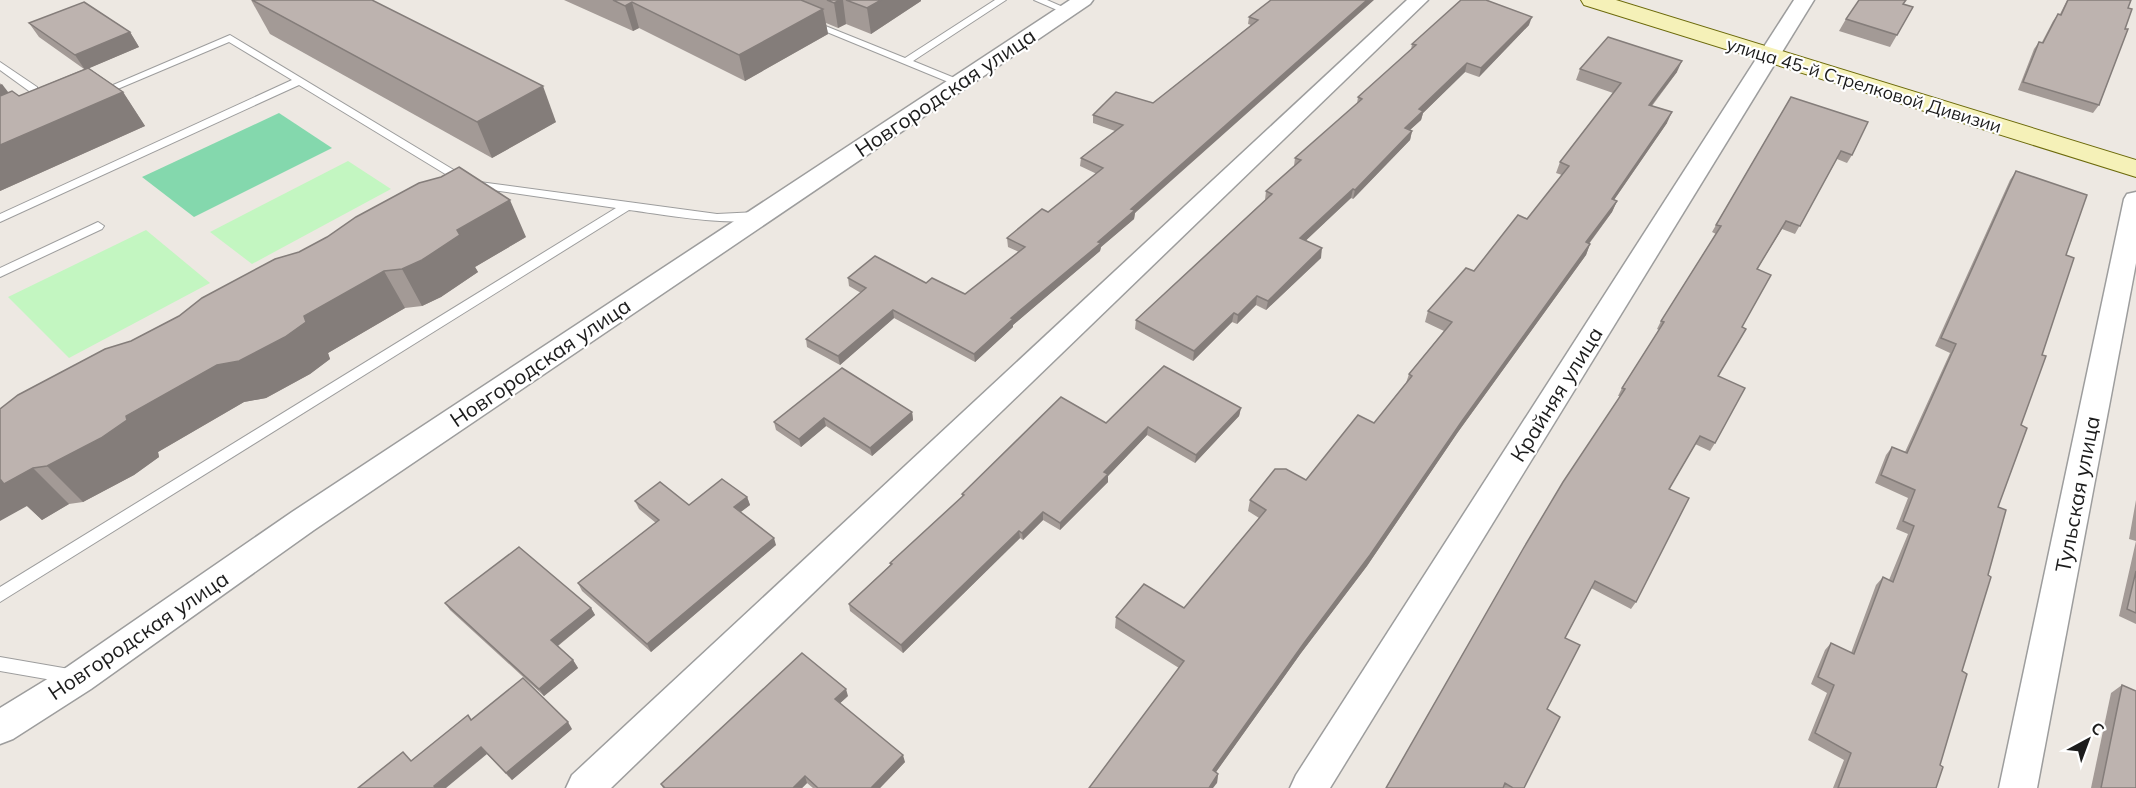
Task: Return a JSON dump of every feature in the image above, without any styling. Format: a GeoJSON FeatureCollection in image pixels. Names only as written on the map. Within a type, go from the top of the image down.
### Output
{"type":"FeatureCollection","features":[{"type":"Feature","properties":{"kind":"main road","name":"улица 45-й Стрелковой Дивизии"},"geometry":{"type":"LineString","coordinates":[[1592,0],[2136,169]]}},
{"type":"Feature","properties":{"kind":"street"},"geometry":{"type":"LineString","coordinates":[[585,788],[1418,0]]}},
{"type":"Feature","properties":{"kind":"street","name":"Крайняя улица"},"geometry":{"type":"LineString","coordinates":[[1309,788],[1804,0]]}},
{"type":"Feature","properties":{"kind":"street","name":"Новгородская улица"},"geometry":{"type":"LineString","coordinates":[[0,727],[79,678],[303,521],[1075,5]]}},
{"type":"Feature","properties":{"kind":"street","name":"Тульская улица"},"geometry":{"type":"LineString","coordinates":[[2018,788],[2136,200]]}},
{"type":"Feature","properties":{"kind":"lane"},"geometry":{"type":"LineString","coordinates":[[905,62],[1001,0]]}},
{"type":"Feature","properties":{"kind":"lane"},"geometry":{"type":"LineString","coordinates":[[1039,0],[1075,5]]}},
{"type":"Feature","properties":{"kind":"lane"},"geometry":{"type":"LineString","coordinates":[[798,18],[958,83]]}},
{"type":"Feature","properties":{"kind":"lane"},"geometry":{"type":"LineString","coordinates":[[87,98],[230,38],[464,186],[717,218],[757,216]]}},
{"type":"Feature","properties":{"kind":"lane"},"geometry":{"type":"LineString","coordinates":[[0,65],[33,89]]}},
{"type":"Feature","properties":{"kind":"lane"},"geometry":{"type":"LineString","coordinates":[[0,218],[299,81]]}},
{"type":"Feature","properties":{"kind":"lane"},"geometry":{"type":"LineString","coordinates":[[0,595],[628,205]]}},
{"type":"Feature","properties":{"kind":"lane"},"geometry":{"type":"LineString","coordinates":[[0,273],[98,226]]}},
{"type":"Feature","properties":{"kind":"lane"},"geometry":{"type":"LineString","coordinates":[[0,663],[79,678]]}},
{"type":"Feature","properties":{"kind":"green space"},"geometry":{"type":"Polygon","coordinates":[[[279,113],[332,148],[194,217],[142,177],[279,113]]]}},
{"type":"Feature","properties":{"kind":"green space"},"geometry":{"type":"Polygon","coordinates":[[[348,161],[391,189],[252,264],[210,232],[348,161]]]}},
{"type":"Feature","properties":{"kind":"green space"},"geometry":{"type":"Polygon","coordinates":[[[146,230],[210,283],[69,358],[8,297],[146,230]]]}},
{"type":"Feature","properties":{"kind":"building"},"geometry":{"type":"Polygon","coordinates":[[[252,0],[372,0],[543,86],[477,122],[252,0]]]}},
{"type":"Feature","properties":{"kind":"building"},"geometry":{"type":"Polygon","coordinates":[[[613,0],[801,0],[823,9],[739,55],[632,2],[625,6],[613,0]]]}},
{"type":"Feature","properties":{"kind":"building"},"geometry":{"type":"Polygon","coordinates":[[[846,0],[881,0],[867,8],[846,0]]]}},
{"type":"Feature","properties":{"kind":"building"},"geometry":{"type":"Polygon","coordinates":[[[1271,0],[1367,0],[1131,209],[1135,210],[1098,242],[1101,243],[1011,318],[1013,319],[974,354],[893,310],[838,356],[806,339],[866,288],[848,278],[875,256],[926,283],[932,278],[965,294],[1025,247],[1007,238],[1042,209],[1048,212],[1103,168],[1081,158],[1123,125],[1093,115],[1116,92],[1153,103],[1258,20],[1249,17],[1271,0]]]}},
{"type":"Feature","properties":{"kind":"building"},"geometry":{"type":"Polygon","coordinates":[[[1461,0],[1486,0],[1532,17],[1481,68],[1467,63],[1419,109],[1423,111],[1405,128],[1412,131],[1355,190],[1353,189],[1300,238],[1322,248],[1268,301],[1257,296],[1238,315],[1234,313],[1194,351],[1136,320],[1272,194],[1266,191],[1301,160],[1295,158],[1362,99],[1358,97],[1416,45],[1412,44],[1461,0]]]}},
{"type":"Feature","properties":{"kind":"building"},"geometry":{"type":"Polygon","coordinates":[[[1859,0],[1906,0],[1903,4],[1913,7],[1897,35],[1846,19],[1859,0]]]}},
{"type":"Feature","properties":{"kind":"building"},"geometry":{"type":"Polygon","coordinates":[[[2068,0],[2131,0],[2128,8],[2132,9],[2125,29],[2128,29],[2099,105],[2023,82],[2039,42],[2043,43],[2068,0]]]}},
{"type":"Feature","properties":{"kind":"building"},"geometry":{"type":"Polygon","coordinates":[[[84,2],[130,32],[75,55],[29,23],[84,2]]]}},
{"type":"Feature","properties":{"kind":"building"},"geometry":{"type":"Polygon","coordinates":[[[1608,37],[1682,61],[1649,105],[1672,112],[1612,199],[1617,201],[1586,242],[1590,244],[1462,421],[1370,555],[1213,770],[1218,774],[1209,788],[1089,788],[1184,661],[1116,617],[1144,584],[1184,608],[1266,510],[1250,500],[1275,469],[1286,469],[1306,480],[1358,415],[1374,423],[1412,376],[1409,374],[1452,322],[1428,311],[1466,268],[1474,271],[1518,215],[1527,219],[1569,166],[1560,162],[1621,83],[1580,69],[1608,37]]]}},
{"type":"Feature","properties":{"kind":"building"},"geometry":{"type":"Polygon","coordinates":[[[88,68],[123,92],[0,145],[0,96],[12,91],[19,96],[88,68]]]}},
{"type":"Feature","properties":{"kind":"building"},"geometry":{"type":"Polygon","coordinates":[[[1791,97],[1868,122],[1852,155],[1841,151],[1800,226],[1786,221],[1757,269],[1771,275],[1742,327],[1746,329],[1718,376],[1745,388],[1715,443],[1700,436],[1669,489],[1689,498],[1636,602],[1595,581],[1565,638],[1580,645],[1547,709],[1560,717],[1524,788],[1513,788],[1505,783],[1503,788],[1386,788],[1523,549],[1563,482],[1625,389],[1622,388],[1664,322],[1661,321],[1721,226],[1716,225],[1791,97]]]}},
{"type":"Feature","properties":{"kind":"building"},"geometry":{"type":"Polygon","coordinates":[[[459,167],[510,200],[457,230],[460,235],[422,260],[402,269],[384,271],[304,316],[306,322],[285,337],[239,361],[217,365],[126,416],[127,420],[101,438],[47,466],[33,468],[4,484],[0,479],[0,409],[18,395],[105,349],[131,341],[179,316],[202,298],[275,259],[299,252],[327,237],[356,217],[419,183],[441,177],[459,167]]]}},
{"type":"Feature","properties":{"kind":"building"},"geometry":{"type":"Polygon","coordinates":[[[2016,171],[2087,195],[2066,255],[2074,258],[2042,355],[2046,356],[2021,425],[2027,428],[1998,507],[2006,510],[1988,575],[1991,577],[1962,671],[1967,674],[1940,765],[1943,767],[1936,788],[1838,788],[1851,753],[1815,733],[1834,685],[1818,677],[1831,643],[1854,654],[1883,577],[1893,582],[1914,526],[1903,521],[1915,490],[1881,475],[1892,447],[1907,453],[1956,344],[1941,338],[2016,171]]]}},
{"type":"Feature","properties":{"kind":"building"},"geometry":{"type":"Polygon","coordinates":[[[1164,366],[1241,408],[1196,455],[1148,427],[1104,472],[1108,474],[1060,523],[1043,512],[1022,533],[1019,531],[901,645],[849,604],[964,495],[962,494],[1061,397],[1106,423],[1164,366]]]}},
{"type":"Feature","properties":{"kind":"building"},"geometry":{"type":"Polygon","coordinates":[[[842,368],[912,412],[870,448],[824,418],[799,439],[774,422],[842,368]]]}},
{"type":"Feature","properties":{"kind":"building"},"geometry":{"type":"Polygon","coordinates":[[[722,479],[747,497],[734,507],[774,538],[647,644],[578,583],[659,520],[635,501],[660,482],[689,505],[722,479]]]}},
{"type":"Feature","properties":{"kind":"building"},"geometry":{"type":"Polygon","coordinates":[[[519,547],[591,608],[551,640],[573,660],[539,689],[445,603],[519,547]]]}},
{"type":"Feature","properties":{"kind":"building"},"geometry":{"type":"Polygon","coordinates":[[[2136,571],[2136,613],[2127,609],[2136,571]]]}},
{"type":"Feature","properties":{"kind":"building"},"geometry":{"type":"Polygon","coordinates":[[[802,653],[846,689],[835,699],[903,755],[871,788],[818,788],[805,776],[793,788],[665,788],[661,784],[802,653]]]}},
{"type":"Feature","properties":{"kind":"building"},"geometry":{"type":"Polygon","coordinates":[[[523,678],[568,722],[506,773],[481,747],[434,786],[436,788],[358,788],[403,752],[411,761],[468,715],[471,720],[523,678]]]}},
{"type":"Feature","properties":{"kind":"building"},"geometry":{"type":"Polygon","coordinates":[[[2122,685],[2136,691],[2136,788],[2101,788],[2122,685]]]}}]}
